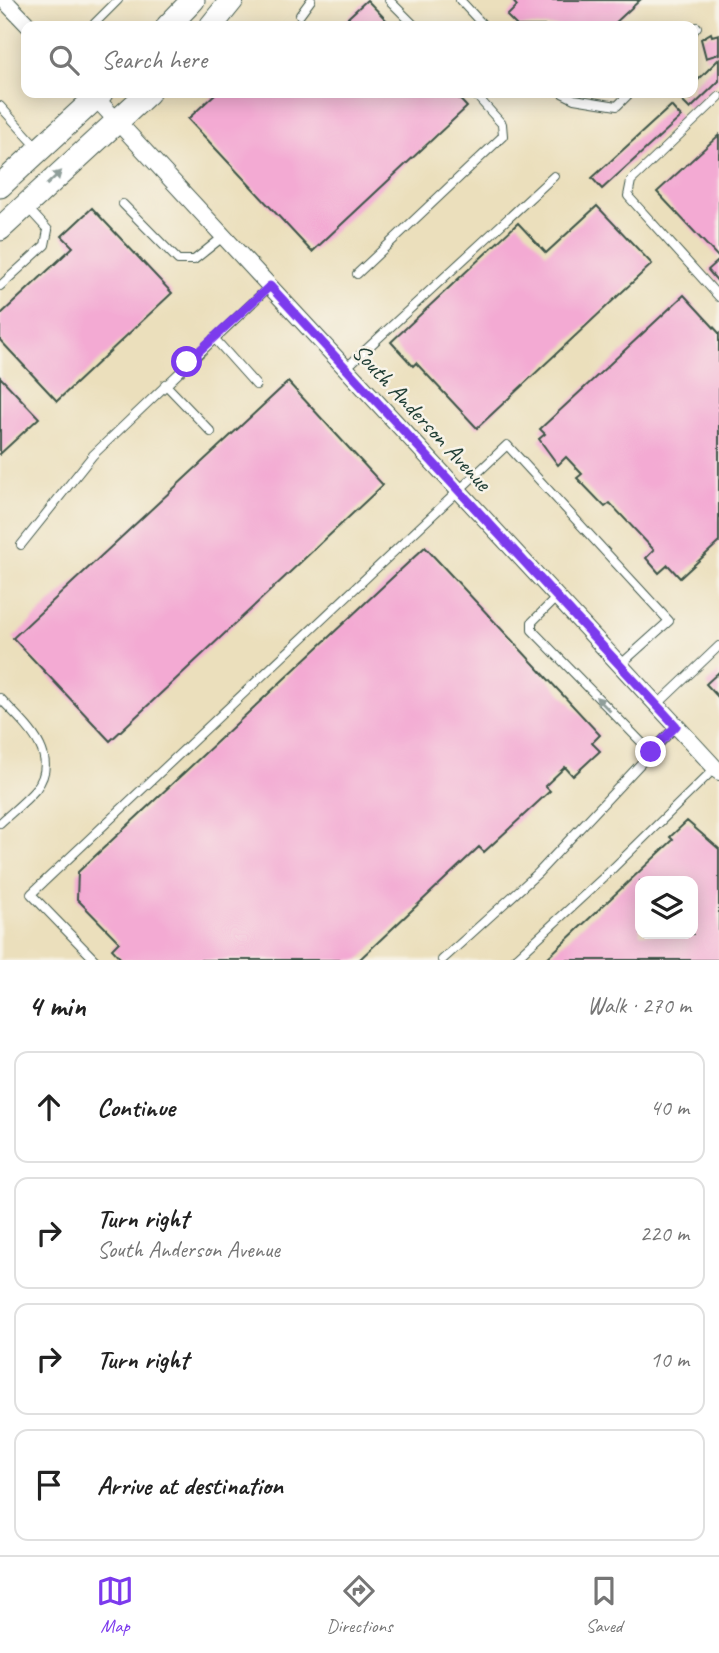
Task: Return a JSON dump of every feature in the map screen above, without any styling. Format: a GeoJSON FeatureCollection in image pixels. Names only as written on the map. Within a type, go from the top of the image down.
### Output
{"type":"FeatureCollection","features":[{"type":"Feature","properties":{"kind":"street"},"geometry":{"type":"LineString","coordinates":[[4,0],[24,21]]}},
{"type":"Feature","properties":{"kind":"street"},"geometry":{"type":"LineString","coordinates":[[173,21],[193,0]]}},
{"type":"Feature","properties":{"kind":"street"},"geometry":{"type":"LineString","coordinates":[[215,21],[232,0]]}},
{"type":"Feature","properties":{"kind":"street"},"geometry":{"type":"LineString","coordinates":[[0,186],[92,98]]}},
{"type":"Feature","properties":{"kind":"street","name":"South Anderson Avenue"},"geometry":{"type":"LineString","coordinates":[[99,98],[717,770]]}},
{"type":"Feature","properties":{"kind":"street"},"geometry":{"type":"LineString","coordinates":[[0,229],[142,98]]}},
{"type":"Feature","properties":{"kind":"lane"},"geometry":{"type":"LineString","coordinates":[[97,21],[118,0]]}},
{"type":"Feature","properties":{"kind":"lane"},"geometry":{"type":"LineString","coordinates":[[300,15],[311,0]]}},
{"type":"Feature","properties":{"kind":"lane"},"geometry":{"type":"LineString","coordinates":[[389,0],[410,21]]}},
{"type":"Feature","properties":{"kind":"lane"},"geometry":{"type":"LineString","coordinates":[[460,0],[479,21]]}},
{"type":"Feature","properties":{"kind":"lane"},"geometry":{"type":"LineString","coordinates":[[719,97],[631,181],[628,196],[719,297]]}},
{"type":"Feature","properties":{"kind":"lane"},"geometry":{"type":"LineString","coordinates":[[356,274],[503,136],[502,124],[479,98]]}},
{"type":"Feature","properties":{"kind":"lane"},"geometry":{"type":"LineString","coordinates":[[572,98],[617,106],[625,98]]}},
{"type":"Feature","properties":{"kind":"lane"},"geometry":{"type":"LineString","coordinates":[[0,106],[39,149]]}},
{"type":"Feature","properties":{"kind":"lane"},"geometry":{"type":"LineString","coordinates":[[346,368],[554,176]]}},
{"type":"Feature","properties":{"kind":"lane"},"geometry":{"type":"LineString","coordinates":[[123,204],[178,260],[194,260],[224,236]]}},
{"type":"Feature","properties":{"kind":"lane"},"geometry":{"type":"LineString","coordinates":[[0,286],[45,246],[48,230],[25,205]]}},
{"type":"Feature","properties":{"kind":"lane"},"geometry":{"type":"LineString","coordinates":[[21,545],[93,455],[270,286]]}},
{"type":"Feature","properties":{"kind":"lane"},"geometry":{"type":"LineString","coordinates":[[214,338],[256,385]]}},
{"type":"Feature","properties":{"kind":"lane"},"geometry":{"type":"LineString","coordinates":[[165,384],[211,432]]}},
{"type":"Feature","properties":{"kind":"lane"},"geometry":{"type":"LineString","coordinates":[[95,960],[31,894],[507,445],[669,621],[620,665]]}},
{"type":"Feature","properties":{"kind":"lane"},"geometry":{"type":"LineString","coordinates":[[557,597],[532,622],[532,630],[651,752]]}},
{"type":"Feature","properties":{"kind":"lane"},"geometry":{"type":"LineString","coordinates":[[657,705],[719,646]]}},
{"type":"Feature","properties":{"kind":"lane"},"geometry":{"type":"LineString","coordinates":[[0,698],[42,744],[46,763],[37,788],[0,822]]}},
{"type":"Feature","properties":{"kind":"lane"},"geometry":{"type":"LineString","coordinates":[[442,960],[538,873],[676,726]]}},
{"type":"Feature","properties":{"kind":"lane"},"geometry":{"type":"LineString","coordinates":[[514,960],[717,770]]}},
{"type":"Feature","properties":{"kind":"building"},"geometry":{"type":"Polygon","coordinates":[[[367,0],[387,21],[344,21],[367,0]]]}},
{"type":"Feature","properties":{"kind":"building"},"geometry":{"type":"Polygon","coordinates":[[[512,0],[640,0],[617,21],[512,21],[507,16],[517,6],[512,0]]]}},
{"type":"Feature","properties":{"kind":"building"},"geometry":{"type":"Polygon","coordinates":[[[711,33],[712,36],[719,34],[719,54],[706,58],[701,39],[711,33]]]}},
{"type":"Feature","properties":{"kind":"building"},"geometry":{"type":"Polygon","coordinates":[[[719,59],[719,81],[690,109],[679,98],[698,98],[698,80],[719,59]]]}},
{"type":"Feature","properties":{"kind":"building"},"geometry":{"type":"Polygon","coordinates":[[[211,98],[459,98],[467,107],[312,252],[188,119],[211,98]]]}},
{"type":"Feature","properties":{"kind":"building"},"geometry":{"type":"Polygon","coordinates":[[[671,106],[681,117],[602,189],[592,178],[671,106]]]}},
{"type":"Feature","properties":{"kind":"building"},"geometry":{"type":"Polygon","coordinates":[[[719,135],[719,258],[657,192],[719,135]]]}},
{"type":"Feature","properties":{"kind":"building"},"geometry":{"type":"Polygon","coordinates":[[[597,206],[652,264],[477,428],[416,363],[413,366],[391,342],[518,223],[546,253],[597,206]]]}},
{"type":"Feature","properties":{"kind":"building"},"geometry":{"type":"Polygon","coordinates":[[[92,208],[172,293],[57,401],[0,340],[0,315],[73,247],[62,236],[92,208]]]}},
{"type":"Feature","properties":{"kind":"building"},"geometry":{"type":"Polygon","coordinates":[[[718,261],[719,263],[719,283],[708,270],[718,261]]]}},
{"type":"Feature","properties":{"kind":"building"},"geometry":{"type":"Polygon","coordinates":[[[684,295],[719,333],[719,542],[680,578],[668,565],[659,573],[646,558],[654,550],[610,503],[605,507],[577,478],[582,474],[566,457],[558,465],[539,439],[545,434],[540,429],[684,295]]]}},
{"type":"Feature","properties":{"kind":"building"},"geometry":{"type":"Polygon","coordinates":[[[0,377],[39,418],[0,454],[0,377]]]}},
{"type":"Feature","properties":{"kind":"building"},"geometry":{"type":"Polygon","coordinates":[[[288,382],[383,485],[110,741],[13,638],[288,382]]]}},
{"type":"Feature","properties":{"kind":"building"},"geometry":{"type":"Polygon","coordinates":[[[425,547],[600,735],[592,743],[600,751],[573,776],[565,767],[545,786],[550,791],[484,852],[479,847],[359,960],[122,960],[112,949],[119,942],[77,899],[78,872],[425,547]]]}},
{"type":"Feature","properties":{"kind":"building"},"geometry":{"type":"Polygon","coordinates":[[[719,672],[719,698],[706,684],[719,672]]]}},
{"type":"Feature","properties":{"kind":"building"},"geometry":{"type":"Polygon","coordinates":[[[687,821],[719,849],[719,960],[545,960],[673,840],[670,837],[687,821]]]}},
{"type":"Feature","properties":{"kind":"route"},"geometry":{"type":"LineString","coordinates":[[187,362],[270,286],[676,726],[651,752]]}}]}
